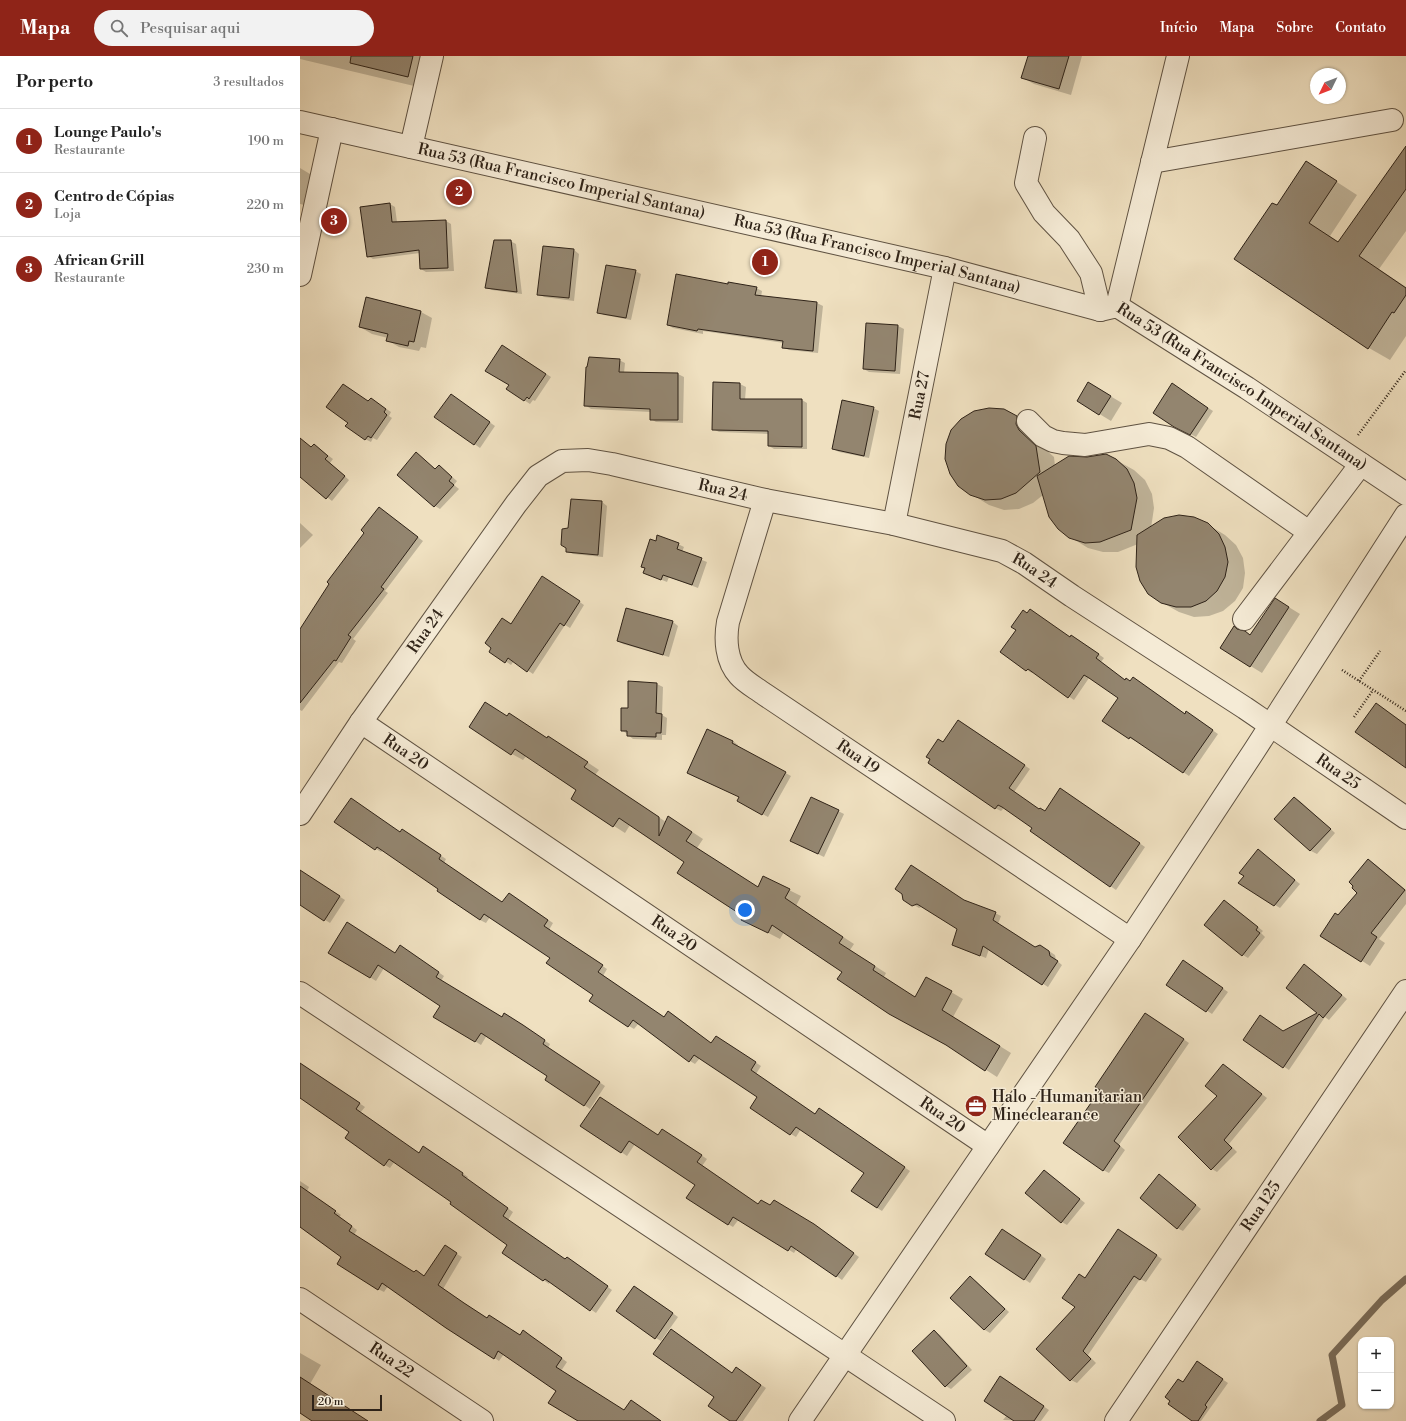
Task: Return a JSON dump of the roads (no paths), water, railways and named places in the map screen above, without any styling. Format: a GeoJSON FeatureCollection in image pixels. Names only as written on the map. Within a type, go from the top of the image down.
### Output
{"type":"FeatureCollection","features":[{"type":"Feature","properties":{"kind":"street"},"geometry":{"type":"LineString","coordinates":[[411,147],[432,56]]}},
{"type":"Feature","properties":{"kind":"street"},"geometry":{"type":"LineString","coordinates":[[1109,308],[1152,162],[1178,56]]}},
{"type":"Feature","properties":{"kind":"street"},"geometry":{"type":"LineString","coordinates":[[1152,162],[1392,120]]}},
{"type":"Feature","properties":{"kind":"street","name":"Rua 53 (Rua Francisco Imperial Santana)"},"geometry":{"type":"LineString","coordinates":[[300,122],[945,268],[1109,308],[1247,388],[1406,494]]}},
{"type":"Feature","properties":{"kind":"street"},"geometry":{"type":"LineString","coordinates":[[300,275],[332,129]]}},
{"type":"Feature","properties":{"kind":"street"},"geometry":{"type":"LineString","coordinates":[[1035,138],[1026,183],[1044,213],[1069,238],[1091,273],[1109,308]]}},
{"type":"Feature","properties":{"kind":"street","name":"Rua 27"},"geometry":{"type":"LineString","coordinates":[[894,524],[945,268]]}},
{"type":"Feature","properties":{"kind":"street"},"geometry":{"type":"LineString","coordinates":[[1028,421],[1043,436],[1052,441],[1073,444],[1085,445],[1149,434],[1169,438],[1187,447],[1310,532]]}},
{"type":"Feature","properties":{"kind":"street"},"geometry":{"type":"LineString","coordinates":[[1244,619],[1310,532],[1353,458]]}},
{"type":"Feature","properties":{"kind":"street","name":"Rua 24"},"geometry":{"type":"LineString","coordinates":[[300,814],[361,722],[516,504],[538,476],[562,461],[588,460],[612,464],[765,500],[894,524],[1002,552],[1024,562],[1072,596],[1270,726]]}},
{"type":"Feature","properties":{"kind":"street","name":"Rua 19"},"geometry":{"type":"LineString","coordinates":[[765,500],[728,622],[726,636],[728,650],[732,664],[739,675],[1130,939]]}},
{"type":"Feature","properties":{"kind":"street"},"geometry":{"type":"LineString","coordinates":[[800,1421],[1130,939],[1406,515]]}},
{"type":"Feature","properties":{"kind":"street","name":"Rua 20"},"geometry":{"type":"LineString","coordinates":[[361,722],[988,1146]]}},
{"type":"Feature","properties":{"kind":"street","name":"Rua 25"},"geometry":{"type":"LineString","coordinates":[[1270,726],[1406,818]]}},
{"type":"Feature","properties":{"kind":"street","name":"Rua 125"},"geometry":{"type":"LineString","coordinates":[[1116,1421],[1406,991]]}},
{"type":"Feature","properties":{"kind":"street"},"geometry":{"type":"LineString","coordinates":[[300,993],[944,1421]]}},
{"type":"Feature","properties":{"kind":"street","name":"Rua 22"},"geometry":{"type":"LineString","coordinates":[[300,1299],[482,1421]]}},
{"type":"Feature","properties":{"kind":"waterway"},"geometry":{"type":"LineString","coordinates":[[1320,1421],[1342,1405],[1332,1355],[1382,1300],[1406,1279]]}},
{"type":"Feature","properties":{"kind":"place","name":"Centro de Cópias"},"geometry":{"type":"Point","coordinates":[459,192]}},
{"type":"Feature","properties":{"kind":"place","name":"African Grill"},"geometry":{"type":"Point","coordinates":[334,221]}},
{"type":"Feature","properties":{"kind":"place","name":"Lounge Paulo's"},"geometry":{"type":"Point","coordinates":[765,262]}},
{"type":"Feature","properties":{"kind":"place","name":"Halo - Humanitarian Mineclearance"},"geometry":{"type":"Point","coordinates":[976,1106]}}]}
